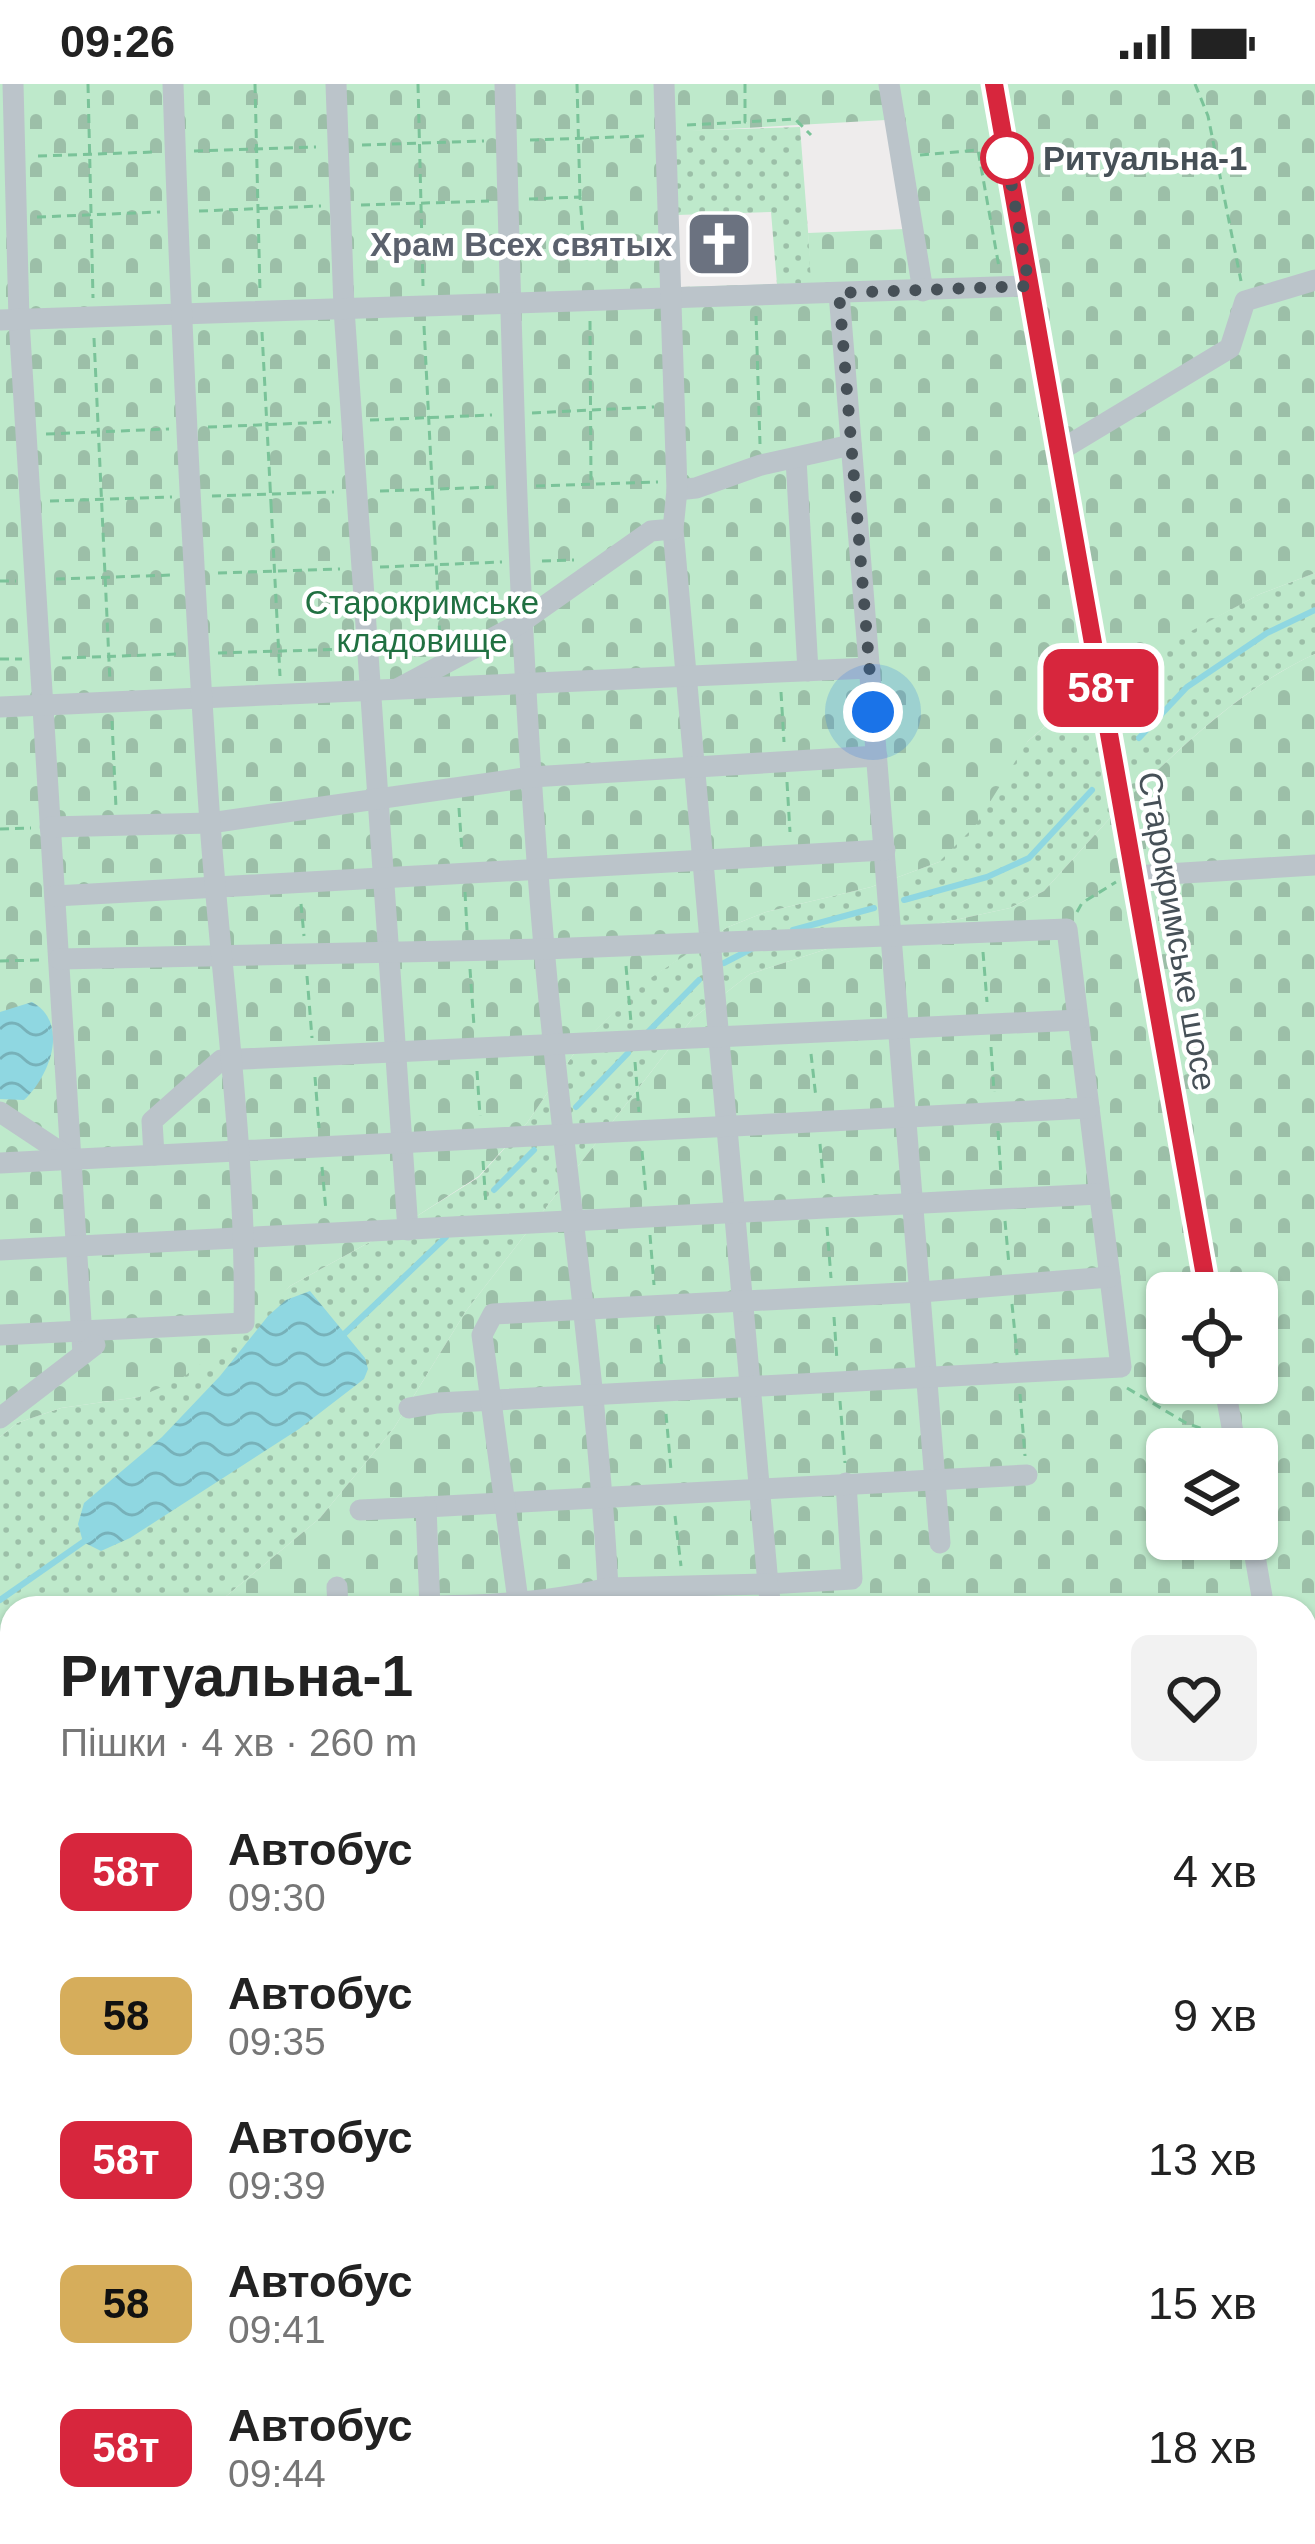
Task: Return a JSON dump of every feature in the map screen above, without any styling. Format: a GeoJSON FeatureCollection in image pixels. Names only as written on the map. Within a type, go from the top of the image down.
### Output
{"type":"FeatureCollection","features":[{"type":"Feature","properties":{"kind":"street"},"geometry":{"type":"LineString","coordinates":[[13,84],[17,218],[10,320],[35,580],[83,1342]]}},
{"type":"Feature","properties":{"kind":"street"},"geometry":{"type":"LineString","coordinates":[[0,1418],[83,1342],[115,1330],[244,1323],[245,1238],[210,823],[173,84]]}},
{"type":"Feature","properties":{"kind":"street"},"geometry":{"type":"LineString","coordinates":[[336,84],[344,310],[362,568],[382,691],[378,800],[408,1230]]}},
{"type":"Feature","properties":{"kind":"street"},"geometry":{"type":"LineString","coordinates":[[505,84],[524,684],[544,950],[575,1221],[608,1596]]}},
{"type":"Feature","properties":{"kind":"street"},"geometry":{"type":"LineString","coordinates":[[664,84],[677,490],[674,530],[770,1596]]}},
{"type":"Feature","properties":{"kind":"street"},"geometry":{"type":"LineString","coordinates":[[889,84],[922,290]]}},
{"type":"Feature","properties":{"kind":"street","name":"Старокримське шосе"},"geometry":{"type":"LineString","coordinates":[[994,84],[1204,1272]]}},
{"type":"Feature","properties":{"kind":"street"},"geometry":{"type":"LineString","coordinates":[[1000,116],[1008,84]]}},
{"type":"Feature","properties":{"kind":"street"},"geometry":{"type":"LineString","coordinates":[[1059,451],[1230,348],[1245,301],[1315,280]]}},
{"type":"Feature","properties":{"kind":"street"},"geometry":{"type":"LineString","coordinates":[[10,320],[1029,286]]}},
{"type":"Feature","properties":{"kind":"street"},"geometry":{"type":"LineString","coordinates":[[839,293],[940,1543]]}},
{"type":"Feature","properties":{"kind":"street"},"geometry":{"type":"LineString","coordinates":[[677,490],[851,445]]}},
{"type":"Feature","properties":{"kind":"street"},"geometry":{"type":"LineString","coordinates":[[796,459],[808,671]]}},
{"type":"Feature","properties":{"kind":"street"},"geometry":{"type":"LineString","coordinates":[[382,691],[520,624],[651,531],[674,530]]}},
{"type":"Feature","properties":{"kind":"street"},"geometry":{"type":"LineString","coordinates":[[0,707],[870,668]]}},
{"type":"Feature","properties":{"kind":"street"},"geometry":{"type":"LineString","coordinates":[[50,827],[210,823],[531,777],[877,756]]}},
{"type":"Feature","properties":{"kind":"street"},"geometry":{"type":"LineString","coordinates":[[55,896],[885,850]]}},
{"type":"Feature","properties":{"kind":"street"},"geometry":{"type":"LineString","coordinates":[[1134,876],[1315,865]]}},
{"type":"Feature","properties":{"kind":"street"},"geometry":{"type":"LineString","coordinates":[[59,959],[544,950],[1067,929],[1120,1366],[409,1408]]}},
{"type":"Feature","properties":{"kind":"street"},"geometry":{"type":"LineString","coordinates":[[154,1155],[152,1121],[221,1060],[1078,1020]]}},
{"type":"Feature","properties":{"kind":"street"},"geometry":{"type":"LineString","coordinates":[[0,1163],[1089,1108]]}},
{"type":"Feature","properties":{"kind":"street"},"geometry":{"type":"LineString","coordinates":[[0,1112],[71,1160]]}},
{"type":"Feature","properties":{"kind":"street"},"geometry":{"type":"LineString","coordinates":[[0,1250],[1100,1194]]}},
{"type":"Feature","properties":{"kind":"street"},"geometry":{"type":"LineString","coordinates":[[518,1596],[482,1335],[493,1314],[921,1292],[1110,1277]]}},
{"type":"Feature","properties":{"kind":"street"},"geometry":{"type":"LineString","coordinates":[[0,1335],[83,1342]]}},
{"type":"Feature","properties":{"kind":"street"},"geometry":{"type":"LineString","coordinates":[[360,1510],[1027,1474]]}},
{"type":"Feature","properties":{"kind":"street"},"geometry":{"type":"LineString","coordinates":[[620,1596],[683,1586],[853,1580],[846,1483]]}},
{"type":"Feature","properties":{"kind":"street"},"geometry":{"type":"LineString","coordinates":[[427,1507],[430,1596]]}},
{"type":"Feature","properties":{"kind":"street"},"geometry":{"type":"LineString","coordinates":[[1256,1560],[1262,1596]]}},
{"type":"Feature","properties":{"kind":"path"},"geometry":{"type":"LineString","coordinates":[[88,84],[93,318],[117,826]]}},
{"type":"Feature","properties":{"kind":"path"},"geometry":{"type":"LineString","coordinates":[[255,84],[261,312],[281,695]]}},
{"type":"Feature","properties":{"kind":"path"},"geometry":{"type":"LineString","coordinates":[[418,84],[441,666]]}},
{"type":"Feature","properties":{"kind":"path"},"geometry":{"type":"LineString","coordinates":[[577,84],[583,234]]}},
{"type":"Feature","properties":{"kind":"path"},"geometry":{"type":"LineString","coordinates":[[745,84],[746,122]]}},
{"type":"Feature","properties":{"kind":"path"},"geometry":{"type":"LineString","coordinates":[[1196,84],[1208,116],[1245,301]]}},
{"type":"Feature","properties":{"kind":"path"},"geometry":{"type":"LineString","coordinates":[[665,126],[795,118],[811,135]]}},
{"type":"Feature","properties":{"kind":"path"},"geometry":{"type":"LineString","coordinates":[[901,157],[978,150],[1003,287]]}},
{"type":"Feature","properties":{"kind":"path"},"geometry":{"type":"LineString","coordinates":[[17,218],[580,197]]}},
{"type":"Feature","properties":{"kind":"path"},"geometry":{"type":"LineString","coordinates":[[756,296],[761,465]]}},
{"type":"Feature","properties":{"kind":"path"},"geometry":{"type":"LineString","coordinates":[[590,301],[591,484]]}},
{"type":"Feature","properties":{"kind":"path"},"geometry":{"type":"LineString","coordinates":[[0,581],[612,558]]}},
{"type":"Feature","properties":{"kind":"path"},"geometry":{"type":"LineString","coordinates":[[458,788],[487,1226]]}},
{"type":"Feature","properties":{"kind":"path"},"geometry":{"type":"LineString","coordinates":[[0,829],[50,827]]}},
{"type":"Feature","properties":{"kind":"path"},"geometry":{"type":"LineString","coordinates":[[1067,929],[1082,903],[1106,885],[1134,876]]}},
{"type":"Feature","properties":{"kind":"path"},"geometry":{"type":"LineString","coordinates":[[624,946],[683,1586]]}},
{"type":"Feature","properties":{"kind":"path"},"geometry":{"type":"LineString","coordinates":[[0,961],[59,959]]}},
{"type":"Feature","properties":{"kind":"path"},"geometry":{"type":"LineString","coordinates":[[809,1033],[846,1483]]}},
{"type":"Feature","properties":{"kind":"path"},"geometry":{"type":"LineString","coordinates":[[1102,1367],[1135,1395],[1196,1428]]}},
{"type":"Feature","properties":{"kind":"green space","name":"Старокримське кладовище"},"geometry":{"type":"Polygon","coordinates":[[[0,84],[1315,84],[1315,573],[1260,594],[1102,679],[1124,802],[1237,701],[1315,654],[1315,1596],[226,1596],[320,1518],[394,1428],[466,1311],[692,1019],[750,974],[836,946],[1010,908],[1044,891],[1120,807],[1096,682],[1028,741],[975,826],[939,862],[871,887],[766,912],[728,927],[649,979],[579,1046],[527,1123],[479,1176],[290,1286],[237,1337],[182,1378],[139,1397],[61,1408],[17,1423],[0,1437],[0,84]],[[886,120],[674,132],[680,287],[811,283],[808,233],[904,229],[886,120]]]}},
{"type":"Feature","properties":{"kind":"green space"},"geometry":{"type":"Polygon","coordinates":[[[800,127],[812,283],[777,284],[771,212],[677,215],[674,131],[800,127]]]}},
{"type":"Feature","properties":{"kind":"green space"},"geometry":{"type":"Polygon","coordinates":[[[1315,573],[1315,654],[1237,701],[1124,803],[1101,678],[1260,594],[1315,573]]]}},
{"type":"Feature","properties":{"kind":"green space"},"geometry":{"type":"Polygon","coordinates":[[[1098,681],[1120,807],[1044,891],[1010,908],[836,946],[750,974],[692,1019],[466,1311],[394,1428],[320,1518],[226,1596],[0,1596],[0,1437],[17,1423],[61,1408],[139,1397],[254,1317],[290,1286],[479,1177],[527,1123],[579,1046],[648,979],[728,927],[766,912],[871,887],[939,862],[1028,741],[1098,681]]]}},
{"type":"Feature","properties":{"kind":"water"},"geometry":{"type":"Polygon","coordinates":[[[32,1002],[50,1023],[53,1036],[48,1064],[24,1100],[0,1099],[0,1012],[32,1002]]]}},
{"type":"Feature","properties":{"kind":"water"},"geometry":{"type":"Polygon","coordinates":[[[310,1291],[365,1358],[364,1379],[299,1429],[130,1538],[101,1551],[83,1542],[78,1524],[84,1503],[162,1437],[268,1316],[286,1300],[310,1291]]]}},
{"type":"Feature","properties":{"kind":"building","name":"Храм Всех святых"},"geometry":{"type":"Polygon","coordinates":[[[713,220],[724,220],[729,233],[742,238],[742,248],[729,253],[725,267],[714,267],[710,254],[696,249],[696,239],[709,234],[713,220]]]}},
{"type":"Feature","properties":{"kind":"waterway"},"geometry":{"type":"LineString","coordinates":[[1139,738],[1187,687],[1267,633],[1315,610]]}},
{"type":"Feature","properties":{"kind":"waterway"},"geometry":{"type":"LineString","coordinates":[[904,900],[987,877],[1029,858],[1092,790]]}},
{"type":"Feature","properties":{"kind":"waterway"},"geometry":{"type":"LineString","coordinates":[[793,930],[874,908]]}},
{"type":"Feature","properties":{"kind":"waterway"},"geometry":{"type":"LineString","coordinates":[[724,963],[753,948]]}},
{"type":"Feature","properties":{"kind":"waterway"},"geometry":{"type":"LineString","coordinates":[[648,1032],[699,980]]}},
{"type":"Feature","properties":{"kind":"waterway"},"geometry":{"type":"LineString","coordinates":[[576,1107],[628,1053]]}},
{"type":"Feature","properties":{"kind":"waterway"},"geometry":{"type":"LineString","coordinates":[[494,1190],[534,1150]]}},
{"type":"Feature","properties":{"kind":"waterway"},"geometry":{"type":"LineString","coordinates":[[340,1338],[446,1237]]}},
{"type":"Feature","properties":{"kind":"waterway"},"geometry":{"type":"LineString","coordinates":[[6,1596],[86,1540]]}},
{"type":"Feature","properties":{"kind":"bus line","name":"58т"},"geometry":{"type":"LineString","coordinates":[[994,84],[1204,1272]]}},
{"type":"Feature","properties":{"kind":"place","name":"Ритуальна-1"},"geometry":{"type":"Point","coordinates":[1007,158]}},
{"type":"Feature","properties":{"kind":"place","name":"Храм Всех святых"},"geometry":{"type":"Point","coordinates":[719,244]}},
{"type":"Feature","properties":{"kind":"route"},"geometry":{"type":"LineString","coordinates":[[873,712],[839,293],[1029,286],[1007,158]]}}]}
